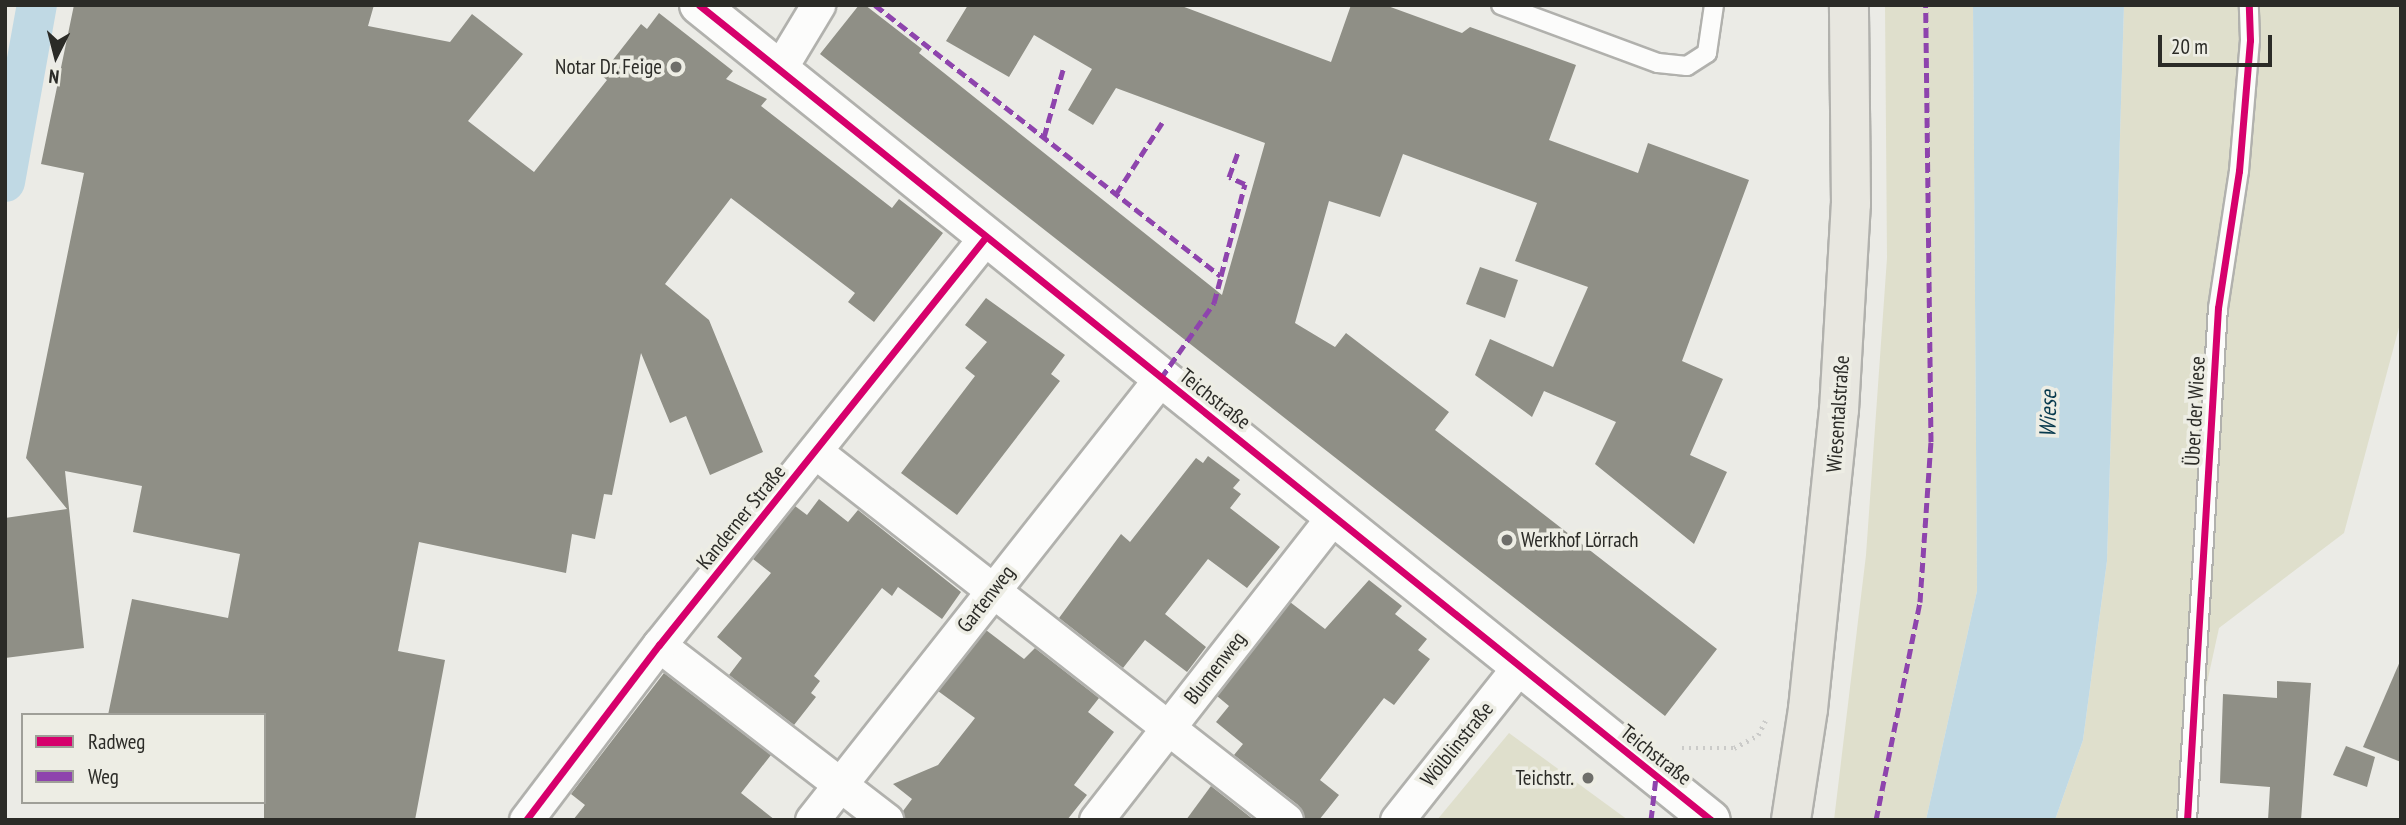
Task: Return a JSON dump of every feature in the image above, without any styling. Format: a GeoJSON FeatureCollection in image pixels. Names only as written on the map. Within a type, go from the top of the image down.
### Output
{"type":"FeatureCollection","features":[{"type":"Feature","properties":{"kind":"main road","name":"Wiesentalstraße"},"geometry":{"type":"LineString","coordinates":[[1791,820],[1808,709],[1839,410],[1851,204],[1849,5]]}},
{"type":"Feature","properties":{"kind":"street","name":"Teichstraße"},"geometry":{"type":"LineString","coordinates":[[699,5],[1334,516],[1518,668],[1711,820]]}},
{"type":"Feature","properties":{"kind":"street"},"geometry":{"type":"LineString","coordinates":[[779,68],[818,5]]}},
{"type":"Feature","properties":{"kind":"street","name":"Kanderner Straße"},"geometry":{"type":"LineString","coordinates":[[526,820],[659,645],[816,452],[985,237]]}},
{"type":"Feature","properties":{"kind":"street","name":"Gartenweg"},"geometry":{"type":"LineString","coordinates":[[811,820],[1161,378]]}},
{"type":"Feature","properties":{"kind":"street"},"geometry":{"type":"LineString","coordinates":[[816,452],[1286,820]]}},
{"type":"Feature","properties":{"kind":"street","name":"Blumenweg"},"geometry":{"type":"LineString","coordinates":[[1096,820],[1334,516]]}},
{"type":"Feature","properties":{"kind":"street"},"geometry":{"type":"LineString","coordinates":[[659,645],[886,820]]}},
{"type":"Feature","properties":{"kind":"street","name":"Wölblinstraße"},"geometry":{"type":"LineString","coordinates":[[1397,820],[1518,668]]}},
{"type":"Feature","properties":{"kind":"lane"},"geometry":{"type":"LineString","coordinates":[[1501,5],[1658,63],[1687,66],[1707,53],[1714,5]]}},
{"type":"Feature","properties":{"kind":"lane","name":"Über der Wiese"},"geometry":{"type":"LineString","coordinates":[[2187,820],[2218,308],[2239,171],[2250,40],[2249,5]]}},
{"type":"Feature","properties":{"kind":"green space"},"geometry":{"type":"Polygon","coordinates":[[[1885,5],[1973,5],[1977,591],[1926,820],[1834,820],[1866,555],[1887,258],[1885,5]]]}},
{"type":"Feature","properties":{"kind":"green space"},"geometry":{"type":"Polygon","coordinates":[[[2124,5],[2401,5],[2401,320],[2344,533],[2219,628],[2177,820],[2055,820],[2083,740],[2107,561],[2124,5]]]}},
{"type":"Feature","properties":{"kind":"green space"},"geometry":{"type":"Polygon","coordinates":[[[1509,733],[1628,820],[1437,820],[1509,733]]]}},
{"type":"Feature","properties":{"kind":"water","name":"Wiese"},"geometry":{"type":"Polygon","coordinates":[[[1973,5],[2124,5],[2107,561],[2083,740],[2055,820],[1926,820],[1977,591],[1973,5]]]}},
{"type":"Feature","properties":{"kind":"building"},"geometry":{"type":"Polygon","coordinates":[[[74,5],[374,5],[368,26],[450,42],[472,14],[523,54],[468,121],[534,172],[607,80],[601,75],[641,24],[647,29],[659,13],[733,71],[726,79],[767,99],[761,106],[892,208],[899,199],[943,233],[874,322],[848,302],[855,293],[731,198],[665,284],[709,320],[763,452],[710,475],[686,416],[670,423],[641,353],[612,495],[604,494],[595,539],[572,534],[566,573],[419,542],[398,651],[445,660],[415,820],[264,820],[266,713],[108,713],[132,599],[228,618],[240,554],[133,532],[142,486],[65,471],[84,648],[5,658],[5,518],[67,509],[26,458],[84,173],[41,164],[74,5]]]}},
{"type":"Feature","properties":{"kind":"building"},"geometry":{"type":"Polygon","coordinates":[[[859,5],[865,5],[922,49],[919,53],[1222,295],[1265,143],[1116,88],[1093,125],[1068,110],[1092,69],[1034,35],[1009,77],[946,41],[968,5],[1179,5],[1331,62],[1351,5],[1385,5],[1462,33],[1470,27],[1576,65],[1549,140],[1638,173],[1648,143],[1749,180],[1682,361],[1723,379],[1690,455],[1727,472],[1694,544],[1595,464],[1616,422],[1544,391],[1532,417],[1475,375],[1490,339],[1553,367],[1588,287],[1515,261],[1537,203],[1403,154],[1380,217],[1329,201],[1295,323],[1335,347],[1346,333],[1449,412],[1435,430],[1717,649],[1665,716],[820,54],[859,5]]]}},
{"type":"Feature","properties":{"kind":"building"},"geometry":{"type":"Polygon","coordinates":[[[1480,267],[1518,280],[1505,318],[1466,304],[1480,267]]]}},
{"type":"Feature","properties":{"kind":"building"},"geometry":{"type":"Polygon","coordinates":[[[986,298],[1065,355],[1051,374],[1060,381],[957,515],[901,473],[975,376],[965,368],[987,342],[965,325],[986,298]]]}},
{"type":"Feature","properties":{"kind":"building"},"geometry":{"type":"Polygon","coordinates":[[[1208,456],[1240,480],[1233,488],[1241,494],[1230,508],[1280,547],[1247,588],[1208,559],[1165,614],[1206,647],[1187,672],[1145,640],[1123,668],[1059,618],[1121,534],[1130,542],[1196,458],[1203,463],[1208,456]]]}},
{"type":"Feature","properties":{"kind":"building"},"geometry":{"type":"Polygon","coordinates":[[[819,499],[848,522],[858,510],[961,592],[942,619],[898,587],[892,596],[882,588],[814,676],[820,681],[811,693],[816,697],[794,725],[729,675],[742,658],[717,637],[771,573],[753,559],[795,506],[807,515],[819,499]]]}},
{"type":"Feature","properties":{"kind":"building"},"geometry":{"type":"Polygon","coordinates":[[[1369,580],[1402,606],[1395,614],[1427,639],[1418,650],[1430,659],[1394,705],[1384,698],[1320,780],[1339,795],[1319,820],[1305,820],[1298,805],[1234,755],[1243,744],[1216,722],[1229,706],[1217,696],[1290,602],[1325,629],[1369,580]]]}},
{"type":"Feature","properties":{"kind":"building"},"geometry":{"type":"Polygon","coordinates":[[[986,630],[1024,659],[1035,648],[1099,698],[1088,712],[1114,732],[1074,785],[1087,795],[1067,820],[905,820],[903,811],[912,799],[893,784],[938,765],[975,718],[938,691],[986,630]]]}},
{"type":"Feature","properties":{"kind":"building"},"geometry":{"type":"Polygon","coordinates":[[[2401,659],[2401,762],[2363,747],[2401,659]]]}},
{"type":"Feature","properties":{"kind":"building"},"geometry":{"type":"Polygon","coordinates":[[[664,673],[771,755],[741,793],[775,820],[573,820],[585,805],[571,794],[664,673]]]}},
{"type":"Feature","properties":{"kind":"building"},"geometry":{"type":"Polygon","coordinates":[[[2277,681],[2311,683],[2301,820],[2268,820],[2270,787],[2220,783],[2223,694],[2277,698],[2277,681]]]}},
{"type":"Feature","properties":{"kind":"building"},"geometry":{"type":"Polygon","coordinates":[[[2346,746],[2375,757],[2367,787],[2333,775],[2346,746]]]}},
{"type":"Feature","properties":{"kind":"building"},"geometry":{"type":"Polygon","coordinates":[[[1211,786],[1254,820],[1186,820],[1211,786]]]}},
{"type":"Feature","properties":{"kind":"waterway"},"geometry":{"type":"LineString","coordinates":[[5,182],[37,5]]}},
{"type":"Feature","properties":{"kind":"marked path"},"geometry":{"type":"LineString","coordinates":[[875,5],[1221,276],[1245,184],[1229,177],[1239,150]]}},
{"type":"Feature","properties":{"kind":"marked path"},"geometry":{"type":"LineString","coordinates":[[1876,820],[1920,602],[1931,442],[1926,5]]}},
{"type":"Feature","properties":{"kind":"marked path"},"geometry":{"type":"LineString","coordinates":[[1044,137],[1063,70]]}},
{"type":"Feature","properties":{"kind":"marked path"},"geometry":{"type":"LineString","coordinates":[[1116,194],[1162,123]]}},
{"type":"Feature","properties":{"kind":"marked path"},"geometry":{"type":"LineString","coordinates":[[1161,378],[1214,303],[1221,276]]}},
{"type":"Feature","properties":{"kind":"marked path"},"geometry":{"type":"LineString","coordinates":[[1651,820],[1656,777]]}},
{"type":"Feature","properties":{"kind":"cycle path"},"geometry":{"type":"LineString","coordinates":[[699,5],[1711,820]]}},
{"type":"Feature","properties":{"kind":"cycle path"},"geometry":{"type":"LineString","coordinates":[[2187,820],[2218,308],[2239,171],[2250,40],[2249,5]]}},
{"type":"Feature","properties":{"kind":"cycle path"},"geometry":{"type":"LineString","coordinates":[[526,820],[659,645],[985,238]]}},
{"type":"Feature","properties":{"kind":"place","name":"Notar Dr. Feige"},"geometry":{"type":"Point","coordinates":[676,67]}},
{"type":"Feature","properties":{"kind":"place","name":"Werkhof Lörrach"},"geometry":{"type":"Point","coordinates":[1507,540]}},
{"type":"Feature","properties":{"kind":"place","name":"Teichstr."},"geometry":{"type":"Point","coordinates":[1588,778]}}]}
